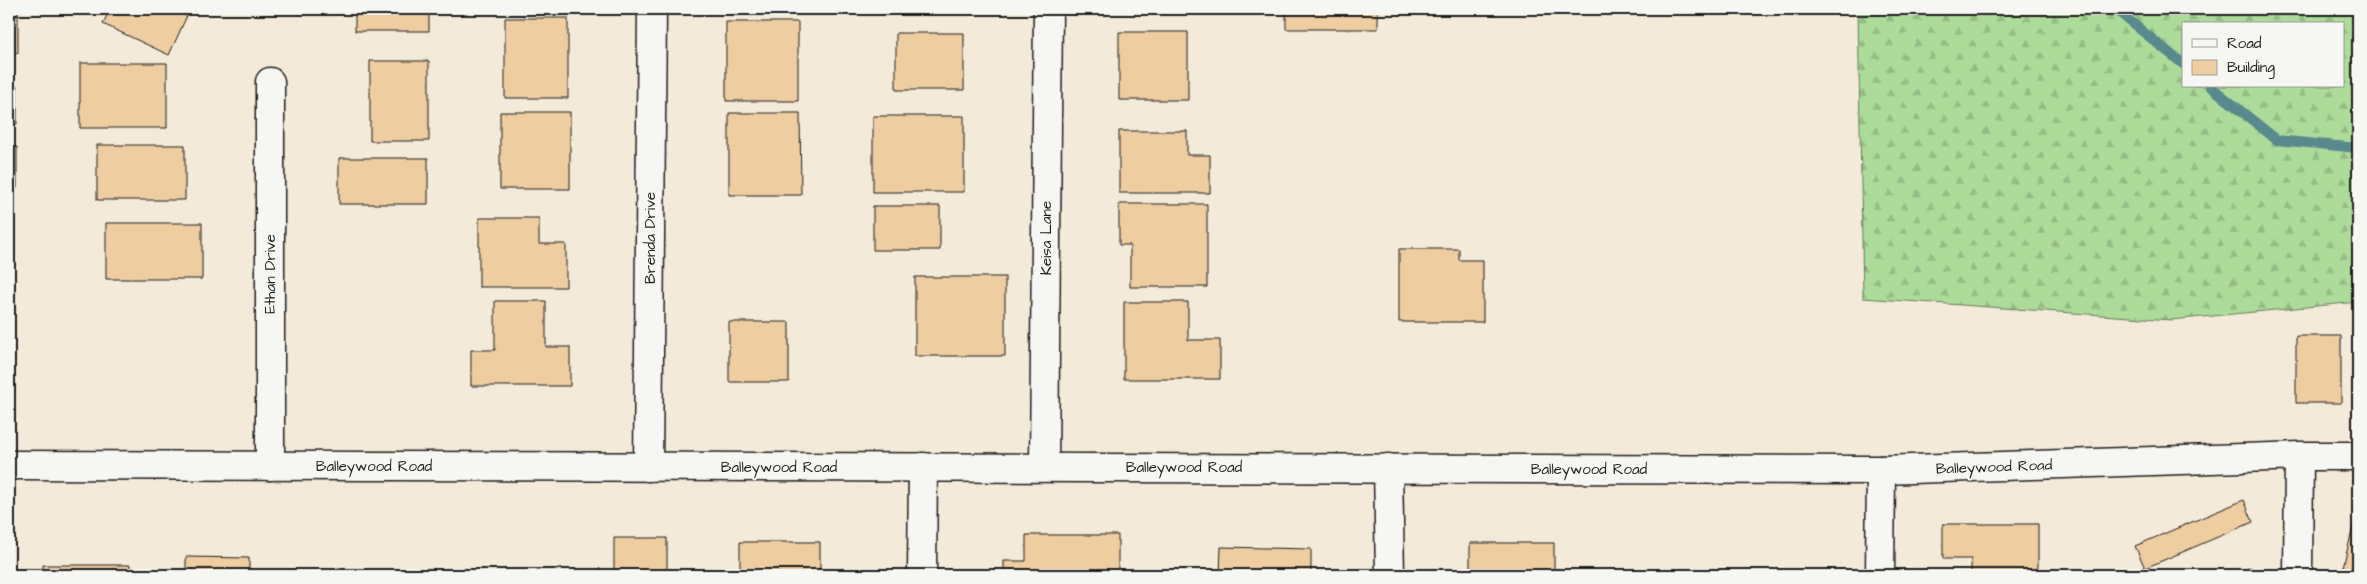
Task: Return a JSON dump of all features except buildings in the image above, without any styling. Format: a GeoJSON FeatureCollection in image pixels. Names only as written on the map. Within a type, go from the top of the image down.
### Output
{"type":"FeatureCollection","features":[{"type":"Feature","properties":{"kind":"street","name":"Brenda Drive"},"geometry":{"type":"LineString","coordinates":[[648,467],[652,9]]}},
{"type":"Feature","properties":{"kind":"street","name":"Keisa Lane"},"geometry":{"type":"LineString","coordinates":[[1044,467],[1048,9]]}},
{"type":"Feature","properties":{"kind":"street","name":"Ethan Drive"},"geometry":{"type":"LineString","coordinates":[[270,82],[270,466]]}},
{"type":"Feature","properties":{"kind":"street","name":"Balleywood Road"},"geometry":{"type":"LineString","coordinates":[[9,465],[1881,470],[2299,456],[2358,456]]}},
{"type":"Feature","properties":{"kind":"street"},"geometry":{"type":"LineString","coordinates":[[2298,575],[2299,456]]}},
{"type":"Feature","properties":{"kind":"street"},"geometry":{"type":"LineString","coordinates":[[922,575],[923,467]]}},
{"type":"Feature","properties":{"kind":"street"},"geometry":{"type":"LineString","coordinates":[[1388,468],[1390,575]]}},
{"type":"Feature","properties":{"kind":"street"},"geometry":{"type":"LineString","coordinates":[[1880,575],[1881,470]]}},
{"type":"Feature","properties":{"kind":"green space"},"geometry":{"type":"Polygon","coordinates":[[[1858,9],[2358,9],[2358,302],[2171,320],[1863,298],[1858,9]]]}},
{"type":"Feature","properties":{"kind":"waterway"},"geometry":{"type":"LineString","coordinates":[[2115,9],[2182,63]]}},
{"type":"Feature","properties":{"kind":"waterway"},"geometry":{"type":"LineString","coordinates":[[2212,88],[2277,140],[2358,148]]}}]}
